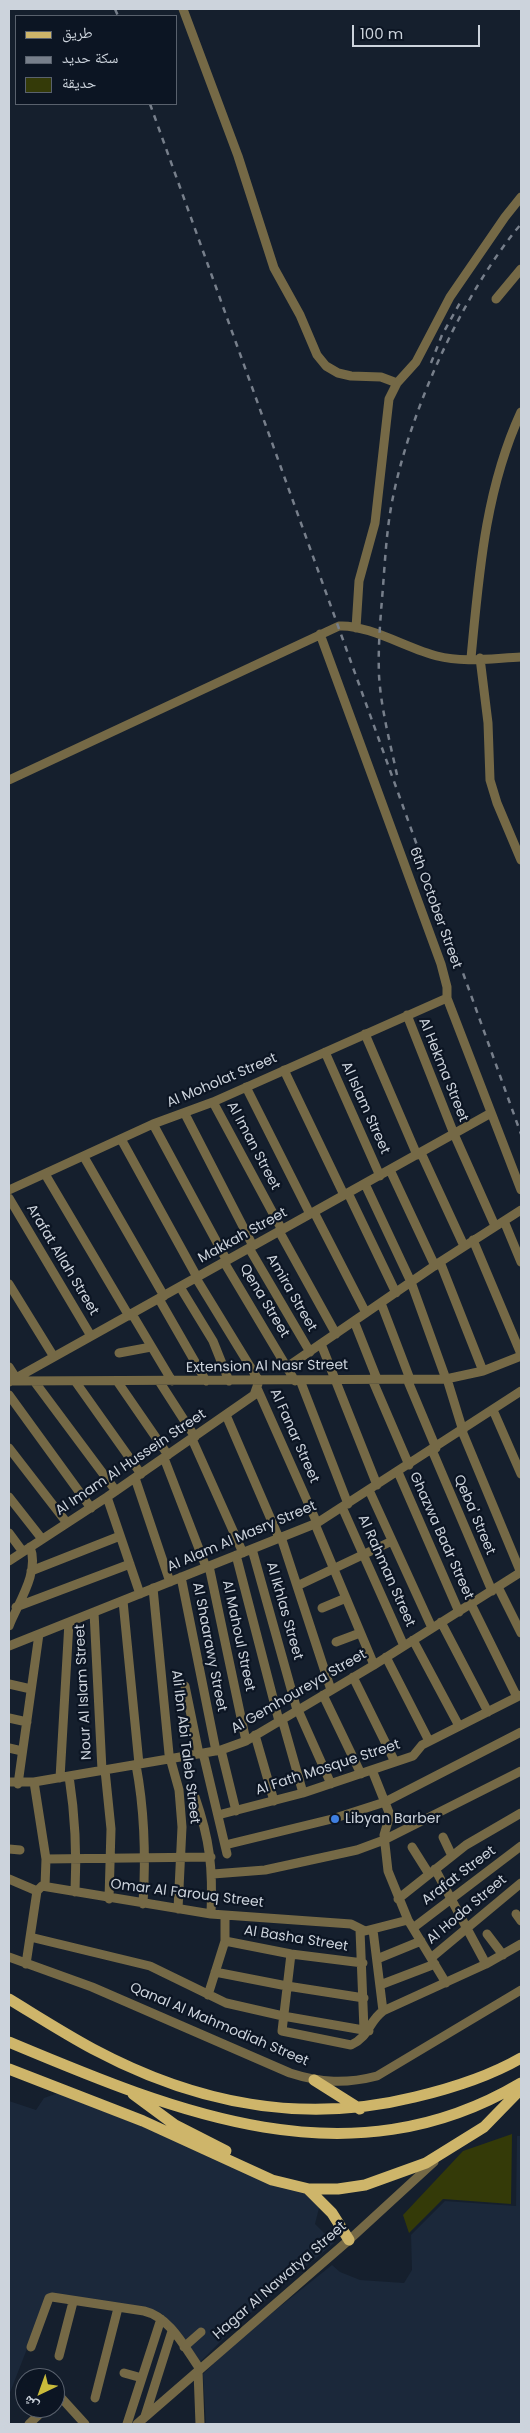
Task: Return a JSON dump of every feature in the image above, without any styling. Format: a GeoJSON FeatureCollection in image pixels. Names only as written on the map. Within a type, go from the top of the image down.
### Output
{"type":"FeatureCollection","features":[{"type":"Feature","properties":{"kind":"main road"},"geometry":{"type":"LineString","coordinates":[[9,1999],[93,2049],[141,2071],[199,2092],[266,2108],[317,2111],[360,2109],[456,2087],[492,2073],[521,2058]]}},
{"type":"Feature","properties":{"kind":"main road"},"geometry":{"type":"LineString","coordinates":[[9,2042],[130,2091],[252,2126],[290,2132],[329,2134],[371,2132],[436,2120],[477,2105],[521,2083]]}},
{"type":"Feature","properties":{"kind":"main road"},"geometry":{"type":"LineString","coordinates":[[9,2069],[143,2122],[272,2180],[310,2189],[338,2189],[364,2185],[411,2170],[439,2157],[484,2128],[521,2089]]}},
{"type":"Feature","properties":{"kind":"main road"},"geometry":{"type":"LineString","coordinates":[[314,2080],[360,2109]]}},
{"type":"Feature","properties":{"kind":"main road"},"geometry":{"type":"LineString","coordinates":[[130,2091],[175,2125],[310,2189],[332,2213],[349,2240]]}},
{"type":"Feature","properties":{"kind":"street"},"geometry":{"type":"LineString","coordinates":[[183,9],[238,156],[274,268],[300,315],[316,355],[326,366],[338,373],[351,376],[372,376],[397,383]]}},
{"type":"Feature","properties":{"kind":"street"},"geometry":{"type":"LineString","coordinates":[[356,628],[359,581],[377,510],[387,407],[397,383],[414,366],[450,297],[521,197]]}},
{"type":"Feature","properties":{"kind":"street"},"geometry":{"type":"LineString","coordinates":[[496,299],[521,269]]}},
{"type":"Feature","properties":{"kind":"street"},"geometry":{"type":"LineString","coordinates":[[521,412],[501,466],[487,518],[479,571],[476,658],[489,732],[490,780],[497,803],[521,860]]}},
{"type":"Feature","properties":{"kind":"street"},"geometry":{"type":"LineString","coordinates":[[9,780],[339,626],[356,628],[438,657],[521,657]]}},
{"type":"Feature","properties":{"kind":"street","name":"6th October Street"},"geometry":{"type":"LineString","coordinates":[[320,634],[441,964],[447,987],[447,998],[521,1190]]}},
{"type":"Feature","properties":{"kind":"street","name":"Al Moholat Street"},"geometry":{"type":"LineString","coordinates":[[9,1190],[154,1124],[213,1102],[447,998]]}},
{"type":"Feature","properties":{"kind":"street","name":"Al Hekma Street"},"geometry":{"type":"LineString","coordinates":[[407,1015],[454,1134],[495,1226]]}},
{"type":"Feature","properties":{"kind":"street"},"geometry":{"type":"LineString","coordinates":[[364,1034],[464,1246]]}},
{"type":"Feature","properties":{"kind":"street","name":"Al Islam Street"},"geometry":{"type":"LineString","coordinates":[[325,1052],[380,1176]]}},
{"type":"Feature","properties":{"kind":"street"},"geometry":{"type":"LineString","coordinates":[[284,1070],[396,1293]]}},
{"type":"Feature","properties":{"kind":"street"},"geometry":{"type":"LineString","coordinates":[[246,1087],[366,1313]]}},
{"type":"Feature","properties":{"kind":"street","name":"Al Iman Street"},"geometry":{"type":"LineString","coordinates":[[213,1102],[336,1334]]}},
{"type":"Feature","properties":{"kind":"street","name":"Makkah Street"},"geometry":{"type":"LineString","coordinates":[[11,1381],[491,1113]]}},
{"type":"Feature","properties":{"kind":"street","name":"Amira Street"},"geometry":{"type":"LineString","coordinates":[[185,1114],[251,1247],[310,1352]]}},
{"type":"Feature","properties":{"kind":"street","name":"Qena Street"},"geometry":{"type":"LineString","coordinates":[[154,1124],[226,1261],[287,1367],[297,1380]]}},
{"type":"Feature","properties":{"kind":"street","name":"Al Fanar Street"},"geometry":{"type":"LineString","coordinates":[[121,1139],[196,1278],[258,1385],[374,1665]]}},
{"type":"Feature","properties":{"kind":"street"},"geometry":{"type":"LineString","coordinates":[[84,1157],[206,1381]]}},
{"type":"Feature","properties":{"kind":"street"},"geometry":{"type":"LineString","coordinates":[[390,1170],[437,1264],[484,1371]]}},
{"type":"Feature","properties":{"kind":"street"},"geometry":{"type":"LineString","coordinates":[[45,1174],[172,1381]]}},
{"type":"Feature","properties":{"kind":"street"},"geometry":{"type":"LineString","coordinates":[[365,1184],[411,1282],[446,1379],[462,1431],[521,1572]]}},
{"type":"Feature","properties":{"kind":"street","name":"Arafat Allah Street"},"geometry":{"type":"LineString","coordinates":[[9,1198],[91,1336]]}},
{"type":"Feature","properties":{"kind":"street"},"geometry":{"type":"LineString","coordinates":[[287,1367],[437,1264],[521,1210]]}},
{"type":"Feature","properties":{"kind":"street"},"geometry":{"type":"LineString","coordinates":[[504,1221],[521,1262]]}},
{"type":"Feature","properties":{"kind":"street"},"geometry":{"type":"LineString","coordinates":[[473,1240],[521,1355]]}},
{"type":"Feature","properties":{"kind":"street"},"geometry":{"type":"LineString","coordinates":[[9,1284],[54,1357]]}},
{"type":"Feature","properties":{"kind":"street"},"geometry":{"type":"LineString","coordinates":[[180,1287],[213,1341],[229,1381]]}},
{"type":"Feature","properties":{"kind":"street","name":"Qeba' Street"},"geometry":{"type":"LineString","coordinates":[[381,1303],[434,1449],[495,1589],[521,1633]]}},
{"type":"Feature","properties":{"kind":"street"},"geometry":{"type":"LineString","coordinates":[[354,1321],[409,1465]]}},
{"type":"Feature","properties":{"kind":"street"},"geometry":{"type":"LineString","coordinates":[[321,1344],[337,1380],[392,1541],[432,1628]]}},
{"type":"Feature","properties":{"kind":"street"},"geometry":{"type":"LineString","coordinates":[[119,1353],[151,1347]]}},
{"type":"Feature","properties":{"kind":"street","name":"Extension Al Nasr Street"},"geometry":{"type":"LineString","coordinates":[[11,1381],[229,1381],[258,1385],[297,1380],[446,1379],[484,1371],[521,1355]]}},
{"type":"Feature","properties":{"kind":"street"},"geometry":{"type":"LineString","coordinates":[[9,1367],[11,1381]]}},
{"type":"Feature","properties":{"kind":"street","name":"Al Rahman Street"},"geometry":{"type":"LineString","coordinates":[[297,1380],[363,1555],[404,1646]]}},
{"type":"Feature","properties":{"kind":"street"},"geometry":{"type":"LineString","coordinates":[[34,1381],[116,1491]]}},
{"type":"Feature","properties":{"kind":"street"},"geometry":{"type":"LineString","coordinates":[[74,1381],[138,1476],[170,1582]]}},
{"type":"Feature","properties":{"kind":"street","name":"Al Mahoul Street"},"geometry":{"type":"LineString","coordinates":[[118,1381],[166,1457],[208,1567],[246,1741]]}},
{"type":"Feature","properties":{"kind":"street"},"geometry":{"type":"LineString","coordinates":[[159,1381],[194,1438],[239,1554],[280,1720],[303,1794]]}},
{"type":"Feature","properties":{"kind":"street","name":"Al Imam Al Hussein Street"},"geometry":{"type":"LineString","coordinates":[[9,1561],[91,1508],[248,1400],[258,1385]]}},
{"type":"Feature","properties":{"kind":"street","name":"Al Alam Al Masry Street"},"geometry":{"type":"LineString","coordinates":[[9,1646],[316,1523],[521,1392]]}},
{"type":"Feature","properties":{"kind":"street"},"geometry":{"type":"LineString","coordinates":[[9,1395],[91,1508]]}},
{"type":"Feature","properties":{"kind":"street"},"geometry":{"type":"LineString","coordinates":[[494,1410],[521,1474]]}},
{"type":"Feature","properties":{"kind":"street"},"geometry":{"type":"LineString","coordinates":[[226,1415],[280,1538],[297,1586],[327,1692],[361,1774]]}},
{"type":"Feature","properties":{"kind":"street"},"geometry":{"type":"LineString","coordinates":[[9,1448],[67,1523]]}},
{"type":"Feature","properties":{"kind":"street","name":"Ghazwa Badr Street"},"geometry":{"type":"LineString","coordinates":[[398,1472],[459,1612]]}},
{"type":"Feature","properties":{"kind":"street"},"geometry":{"type":"LineString","coordinates":[[9,1497],[42,1539]]}},
{"type":"Feature","properties":{"kind":"street"},"geometry":{"type":"LineString","coordinates":[[107,1497],[140,1594]]}},
{"type":"Feature","properties":{"kind":"street"},"geometry":{"type":"LineString","coordinates":[[9,1534],[26,1550],[34,1562],[10,1622]]}},
{"type":"Feature","properties":{"kind":"street"},"geometry":{"type":"LineString","coordinates":[[31,1572],[120,1536]]}},
{"type":"Feature","properties":{"kind":"street"},"geometry":{"type":"LineString","coordinates":[[297,1586],[392,1541]]}},
{"type":"Feature","properties":{"kind":"street","name":"Al Ikhlas Street"},"geometry":{"type":"LineString","coordinates":[[252,1549],[298,1710],[332,1784]]}},
{"type":"Feature","properties":{"kind":"street"},"geometry":{"type":"LineString","coordinates":[[16,1607],[130,1564]]}},
{"type":"Feature","properties":{"kind":"street","name":"Al Gemhoureya Street"},"geometry":{"type":"LineString","coordinates":[[13,1783],[34,1782],[218,1750],[246,1741],[374,1665],[521,1572]]}},
{"type":"Feature","properties":{"kind":"street","name":"Al Shaarawy Street"},"geometry":{"type":"LineString","coordinates":[[181,1577],[218,1750],[236,1811]]}},
{"type":"Feature","properties":{"kind":"street","name":"Ali Ibn Abi Taleb Street"},"geometry":{"type":"LineString","coordinates":[[153,1588],[171,1758],[179,1790],[182,1827],[178,1910]]}},
{"type":"Feature","properties":{"kind":"street"},"geometry":{"type":"LineString","coordinates":[[322,1608],[346,1598]]}},
{"type":"Feature","properties":{"kind":"street"},"geometry":{"type":"LineString","coordinates":[[123,1601],[137,1764],[143,1811],[146,1858],[143,1904]]}},
{"type":"Feature","properties":{"kind":"street"},"geometry":{"type":"LineString","coordinates":[[471,1604],[519,1696]]}},
{"type":"Feature","properties":{"kind":"street","name":"Nour Al Islam Street"},"geometry":{"type":"LineString","coordinates":[[94,1612],[103,1770],[111,1859],[110,1898]]}},
{"type":"Feature","properties":{"kind":"street"},"geometry":{"type":"LineString","coordinates":[[69,1622],[64,1777],[75,1817],[77,1859],[74,1892]]}},
{"type":"Feature","properties":{"kind":"street"},"geometry":{"type":"LineString","coordinates":[[441,1622],[488,1712]]}},
{"type":"Feature","properties":{"kind":"street"},"geometry":{"type":"LineString","coordinates":[[336,1642],[360,1633]]}},
{"type":"Feature","properties":{"kind":"street"},"geometry":{"type":"LineString","coordinates":[[13,1783],[22,1751],[39,1634]]}},
{"type":"Feature","properties":{"kind":"street"},"geometry":{"type":"LineString","coordinates":[[413,1640],[459,1726]]}},
{"type":"Feature","properties":{"kind":"street"},"geometry":{"type":"LineString","coordinates":[[386,1657],[429,1741]]}},
{"type":"Feature","properties":{"kind":"street"},"geometry":{"type":"LineString","coordinates":[[353,1677],[395,1762]]}},
{"type":"Feature","properties":{"kind":"street"},"geometry":{"type":"LineString","coordinates":[[9,1684],[31,1688]]}},
{"type":"Feature","properties":{"kind":"street"},"geometry":{"type":"LineString","coordinates":[[186,1686],[226,1850],[385,1802],[521,1732]]}},
{"type":"Feature","properties":{"kind":"street","name":"Al Fath Mosque Street"},"geometry":{"type":"LineString","coordinates":[[218,1815],[303,1794],[413,1756],[419,1747],[429,1741],[519,1696]]}},
{"type":"Feature","properties":{"kind":"street"},"geometry":{"type":"LineString","coordinates":[[9,1718],[27,1722]]}},
{"type":"Feature","properties":{"kind":"street"},"geometry":{"type":"LineString","coordinates":[[255,1735],[274,1801]]}},
{"type":"Feature","properties":{"kind":"street"},"geometry":{"type":"LineString","coordinates":[[9,1748],[22,1751]]}},
{"type":"Feature","properties":{"kind":"street"},"geometry":{"type":"LineString","coordinates":[[372,1770],[390,1818],[384,1840],[388,1871],[410,1924],[446,1983]]}},
{"type":"Feature","properties":{"kind":"street"},"geometry":{"type":"LineString","coordinates":[[213,1874],[265,1870],[316,1861],[357,1850],[384,1840],[521,1771]]}},
{"type":"Feature","properties":{"kind":"street"},"geometry":{"type":"LineString","coordinates":[[26,1964],[46,1860],[34,1782]]}},
{"type":"Feature","properties":{"kind":"street"},"geometry":{"type":"LineString","coordinates":[[195,1797],[205,1826],[211,1857],[213,1874],[211,1914]]}},
{"type":"Feature","properties":{"kind":"street"},"geometry":{"type":"LineString","coordinates":[[398,1899],[466,1845],[521,1812]]}},
{"type":"Feature","properties":{"kind":"street"},"geometry":{"type":"LineString","coordinates":[[443,1837],[452,1856]]}},
{"type":"Feature","properties":{"kind":"street","name":"Arafat Street"},"geometry":{"type":"LineString","coordinates":[[410,1924],[451,1899],[521,1846]]}},
{"type":"Feature","properties":{"kind":"street"},"geometry":{"type":"LineString","coordinates":[[412,1847],[451,1899],[486,1964]]}},
{"type":"Feature","properties":{"kind":"street"},"geometry":{"type":"LineString","coordinates":[[9,1851],[20,1850]]}},
{"type":"Feature","properties":{"kind":"street"},"geometry":{"type":"LineString","coordinates":[[46,1860],[211,1857]]}},
{"type":"Feature","properties":{"kind":"street","name":"Omar Al Farouq Street"},"geometry":{"type":"LineString","coordinates":[[9,1879],[41,1889],[74,1892],[225,1916],[351,1924],[360,1930],[373,1930],[410,1924]]}},
{"type":"Feature","properties":{"kind":"street","name":"Al Hoda Street"},"geometry":{"type":"LineString","coordinates":[[380,1985],[433,1961],[467,1928],[521,1883]]}},
{"type":"Feature","properties":{"kind":"street"},"geometry":{"type":"LineString","coordinates":[[208,1995],[225,1941],[225,1916]]}},
{"type":"Feature","properties":{"kind":"street"},"geometry":{"type":"LineString","coordinates":[[360,1930],[366,2030]]}},
{"type":"Feature","properties":{"kind":"street"},"geometry":{"type":"LineString","coordinates":[[373,1930],[383,2011]]}},
{"type":"Feature","properties":{"kind":"street"},"geometry":{"type":"LineString","coordinates":[[487,1934],[503,1955]]}},
{"type":"Feature","properties":{"kind":"street"},"geometry":{"type":"LineString","coordinates":[[30,1937],[150,1966],[226,2003],[283,2016],[366,2030]]}},
{"type":"Feature","properties":{"kind":"street","name":"Al Basha Street"},"geometry":{"type":"LineString","coordinates":[[225,1941],[291,1954],[363,1964]]}},
{"type":"Feature","properties":{"kind":"street"},"geometry":{"type":"LineString","coordinates":[[377,1959],[421,1941]]}},
{"type":"Feature","properties":{"kind":"street"},"geometry":{"type":"LineString","coordinates":[[291,1954],[281,2029],[284,2032],[351,2045],[359,2041],[373,2020],[383,2011],[486,1964],[521,1944]]}},
{"type":"Feature","properties":{"kind":"street","name":"Qanal Al Mahmodiah Street"},"geometry":{"type":"LineString","coordinates":[[9,1956],[26,1964],[92,1987],[290,2073],[314,2080],[353,2082],[377,2076],[521,1990]]}},
{"type":"Feature","properties":{"kind":"street"},"geometry":{"type":"LineString","coordinates":[[216,1972],[287,1986],[364,1998]]}},
{"type":"Feature","properties":{"kind":"street","name":"Hagar Al Nawatya Street"},"geometry":{"type":"LineString","coordinates":[[137,2424],[349,2240],[439,2157]]}},
{"type":"Feature","properties":{"kind":"street"},"geometry":{"type":"LineString","coordinates":[[31,2347],[49,2298],[150,2313],[161,2319],[172,2331],[199,2370],[200,2424]]}},
{"type":"Feature","properties":{"kind":"street"},"geometry":{"type":"LineString","coordinates":[[59,2356],[74,2302]]}},
{"type":"Feature","properties":{"kind":"street"},"geometry":{"type":"LineString","coordinates":[[95,2398],[118,2308]]}},
{"type":"Feature","properties":{"kind":"street"},"geometry":{"type":"LineString","coordinates":[[127,2424],[161,2319]]}},
{"type":"Feature","properties":{"kind":"street"},"geometry":{"type":"LineString","coordinates":[[144,2418],[172,2331]]}},
{"type":"Feature","properties":{"kind":"street"},"geometry":{"type":"LineString","coordinates":[[184,2346],[201,2332]]}},
{"type":"Feature","properties":{"kind":"street"},"geometry":{"type":"LineString","coordinates":[[124,2373],[142,2378]]}},
{"type":"Feature","properties":{"kind":"street"},"geometry":{"type":"LineString","coordinates":[[65,2403],[85,2424]]}},
{"type":"Feature","properties":{"kind":"shaded area"},"geometry":{"type":"Polygon","coordinates":[[[58,2093],[306,2192],[320,2204],[315,2224],[334,2243],[242,2320],[199,2363],[161,2313],[150,2309],[48,2295],[20,2368],[15,2368],[15,2380],[9,2395],[9,2101],[36,2110],[44,2098],[58,2093]]]}},
{"type":"Feature","properties":{"kind":"shaded area"},"geometry":{"type":"Polygon","coordinates":[[[517,2136],[521,2136],[521,2424],[206,2424],[203,2374],[238,2340],[332,2265],[340,2272],[360,2280],[404,2283],[412,2270],[411,2235],[445,2201],[516,2206],[517,2136]]]}},
{"type":"Feature","properties":{"kind":"green space"},"geometry":{"type":"Polygon","coordinates":[[[512,2134],[511,2204],[443,2199],[409,2233],[403,2215],[463,2151],[512,2134]]]}},
{"type":"Feature","properties":{"kind":"railway"},"geometry":{"type":"LineString","coordinates":[[115,9],[118,15]]}},
{"type":"Feature","properties":{"kind":"railway"},"geometry":{"type":"LineString","coordinates":[[150,105],[521,1134]]}},
{"type":"Feature","properties":{"kind":"railway"},"geometry":{"type":"LineString","coordinates":[[397,775],[384,713],[379,665],[386,548],[393,497],[412,426],[442,353],[479,283],[521,224]]}},
{"type":"Feature","properties":{"kind":"railway"},"geometry":{"type":"LineString","coordinates":[[431,363],[442,335],[461,301]]}},
{"type":"Feature","properties":{"kind":"place","name":"Libyan Barber"},"geometry":{"type":"Point","coordinates":[335,1819]}}]}
